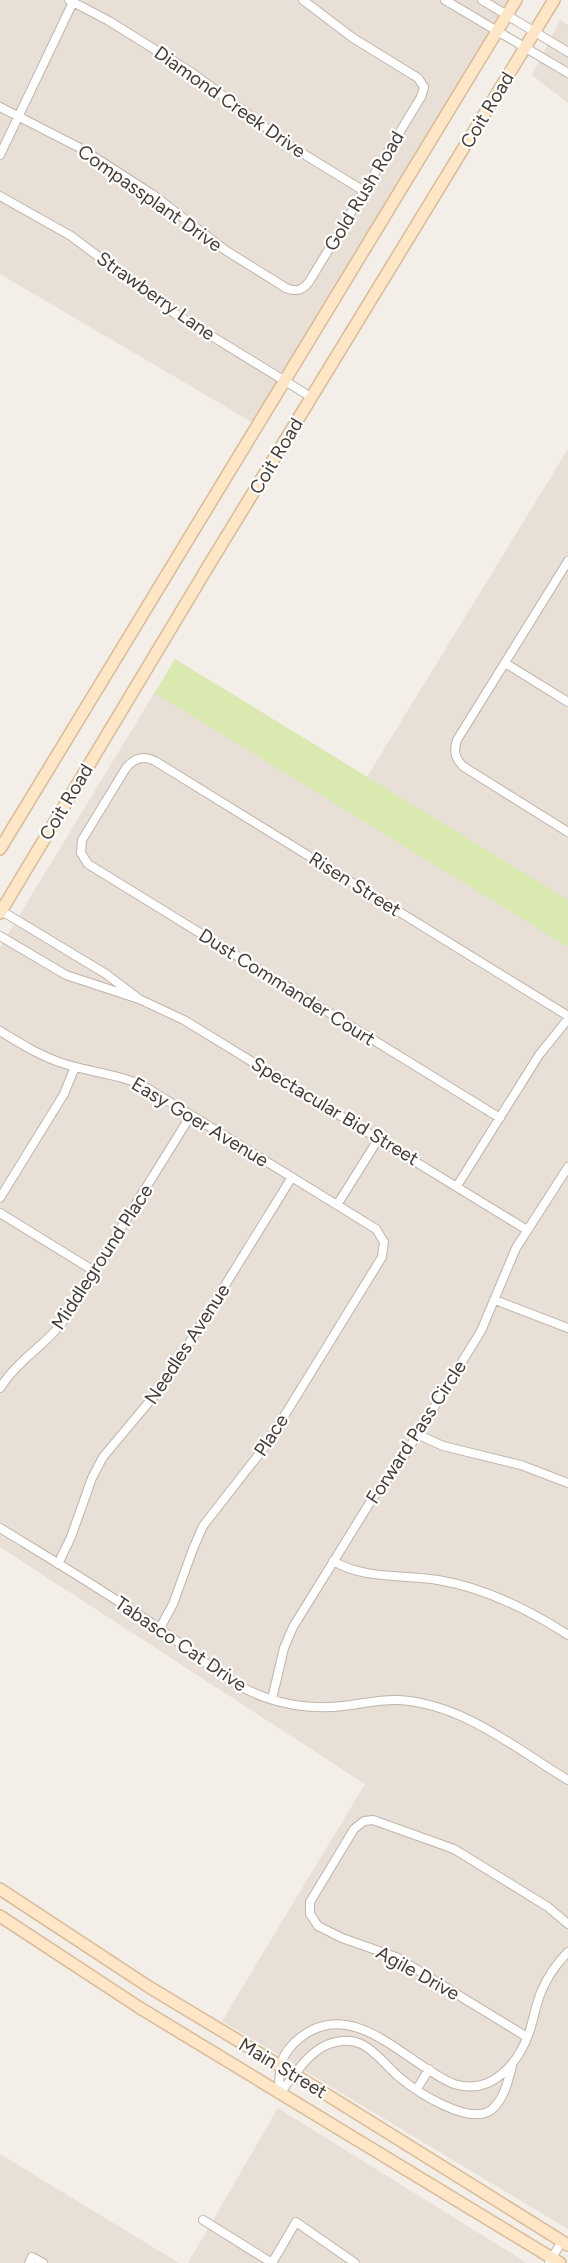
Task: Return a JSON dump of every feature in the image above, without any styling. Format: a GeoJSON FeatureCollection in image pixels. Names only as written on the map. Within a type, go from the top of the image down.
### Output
{"type":"FeatureCollection","features":[{"type":"Feature","properties":{"kind":"main road","name":"Coit Road"},"geometry":{"type":"LineString","coordinates":[[0,849],[516,0]]}},
{"type":"Feature","properties":{"kind":"main road","name":"Coit Road"},"geometry":{"type":"LineString","coordinates":[[0,911],[554,0]]}},
{"type":"Feature","properties":{"kind":"main road","name":"Main Street"},"geometry":{"type":"LineString","coordinates":[[0,1890],[149,1988],[296,2075],[565,2243]]}},
{"type":"Feature","properties":{"kind":"main road","name":"Main Street"},"geometry":{"type":"LineString","coordinates":[[0,1916],[140,2008],[554,2261]]}},
{"type":"Feature","properties":{"kind":"main road"},"geometry":{"type":"LineString","coordinates":[[48,1948],[60,1930]]}},
{"type":"Feature","properties":{"kind":"street","name":"Gold Rush Road"},"geometry":{"type":"LineString","coordinates":[[298,290],[309,282],[421,97],[424,87],[418,78],[353,38],[303,0]]}},
{"type":"Feature","properties":{"kind":"street"},"geometry":{"type":"LineString","coordinates":[[445,0],[568,74]]}},
{"type":"Feature","properties":{"kind":"street"},"geometry":{"type":"LineString","coordinates":[[482,0],[568,52]]}},
{"type":"Feature","properties":{"kind":"street"},"geometry":{"type":"LineString","coordinates":[[0,154],[72,1]]}},
{"type":"Feature","properties":{"kind":"street","name":"Diamond Creek Drive"},"geometry":{"type":"LineString","coordinates":[[72,1],[109,21],[205,81],[292,147],[364,192]]}},
{"type":"Feature","properties":{"kind":"street","name":"Compassplant Drive"},"geometry":{"type":"LineString","coordinates":[[0,108],[82,149],[144,188],[237,258],[286,288],[298,290]]}},
{"type":"Feature","properties":{"kind":"street","name":"Strawberry Lane"},"geometry":{"type":"LineString","coordinates":[[0,196],[84,244],[174,313],[311,397]]}},
{"type":"Feature","properties":{"kind":"street"},"geometry":{"type":"LineString","coordinates":[[568,561],[565,571],[504,663],[457,740],[455,753],[458,762],[464,767],[568,832]]}},
{"type":"Feature","properties":{"kind":"street"},"geometry":{"type":"LineString","coordinates":[[504,663],[568,702]]}},
{"type":"Feature","properties":{"kind":"street","name":"Dust Commander Court"},"geometry":{"type":"LineString","coordinates":[[139,758],[132,761],[126,768],[83,837],[81,850],[84,859],[90,865],[500,1118]]}},
{"type":"Feature","properties":{"kind":"street","name":"Risen Street"},"geometry":{"type":"LineString","coordinates":[[139,758],[155,761],[568,1017]]}},
{"type":"Feature","properties":{"kind":"street","name":"Spectacular Bid Street"},"geometry":{"type":"LineString","coordinates":[[0,911],[106,974],[139,998]]}},
{"type":"Feature","properties":{"kind":"street","name":"Spectacular Bid Street"},"geometry":{"type":"LineString","coordinates":[[0,936],[66,976],[139,998],[184,1020],[527,1230]]}},
{"type":"Feature","properties":{"kind":"street"},"geometry":{"type":"LineString","coordinates":[[457,1186],[548,1042],[568,1017]]}},
{"type":"Feature","properties":{"kind":"street","name":"Easy Goer Avenue"},"geometry":{"type":"LineString","coordinates":[[0,1031],[40,1054],[74,1067],[130,1080],[191,1115],[378,1231],[384,1242]]}},
{"type":"Feature","properties":{"kind":"street"},"geometry":{"type":"LineString","coordinates":[[0,1198],[64,1094],[74,1067]]}},
{"type":"Feature","properties":{"kind":"street","name":"Middleground Place"},"geometry":{"type":"LineString","coordinates":[[0,1388],[19,1363],[58,1328],[191,1115]]}},
{"type":"Feature","properties":{"kind":"street"},"geometry":{"type":"LineString","coordinates":[[337,1205],[379,1138]]}},
{"type":"Feature","properties":{"kind":"street","name":"Forward Pass Circle"},"geometry":{"type":"LineString","coordinates":[[272,1699],[284,1648],[290,1632],[374,1496],[400,1461],[480,1331],[495,1300],[509,1262],[527,1230],[566,1177],[568,1167]]}},
{"type":"Feature","properties":{"kind":"street","name":"Needles Avenue"},"geometry":{"type":"LineString","coordinates":[[58,1564],[71,1537],[92,1478],[103,1457],[164,1384],[292,1177]]}},
{"type":"Feature","properties":{"kind":"street"},"geometry":{"type":"LineString","coordinates":[[0,1213],[94,1271]]}},
{"type":"Feature","properties":{"kind":"street","name":"Place"},"geometry":{"type":"LineString","coordinates":[[160,1628],[173,1604],[192,1549],[203,1526],[267,1444],[382,1257],[384,1242]]}},
{"type":"Feature","properties":{"kind":"street"},"geometry":{"type":"LineString","coordinates":[[495,1300],[568,1328]]}},
{"type":"Feature","properties":{"kind":"street"},"geometry":{"type":"LineString","coordinates":[[417,1434],[443,1446],[521,1465],[568,1483]]}},
{"type":"Feature","properties":{"kind":"street","name":"Tabasco Cat Drive"},"geometry":{"type":"LineString","coordinates":[[0,1528],[160,1628],[231,1680],[272,1699],[320,1707],[386,1700],[413,1701],[438,1707],[476,1723],[568,1780]]}},
{"type":"Feature","properties":{"kind":"street"},"geometry":{"type":"LineString","coordinates":[[333,1561],[368,1575],[438,1580],[481,1591],[531,1612],[568,1635]]}},
{"type":"Feature","properties":{"kind":"street","name":"Agile Drive"},"geometry":{"type":"LineString","coordinates":[[527,2038],[396,1957],[342,1938],[322,1928],[313,1921],[310,1914],[311,1898],[354,1829],[366,1820],[378,1821],[454,1849],[548,1907],[568,1924]]}},
{"type":"Feature","properties":{"kind":"street"},"geometry":{"type":"LineString","coordinates":[[279,2094],[316,2050],[333,2043],[349,2041],[374,2051],[398,2076],[436,2101],[471,2115],[483,2114],[493,2108],[504,2092],[514,2062],[527,2038],[544,1985],[568,1952]]}},
{"type":"Feature","properties":{"kind":"street"},"geometry":{"type":"LineString","coordinates":[[279,2094],[279,2065],[290,2048],[304,2035],[320,2027],[341,2024],[364,2029],[454,2084],[472,2087],[494,2080],[514,2062]]}},
{"type":"Feature","properties":{"kind":"street"},"geometry":{"type":"LineString","coordinates":[[417,2089],[428,2069]]}},
{"type":"Feature","properties":{"kind":"street"},"geometry":{"type":"LineString","coordinates":[[203,2220],[272,2263],[296,2222],[355,2263]]}},
{"type":"Feature","properties":{"kind":"street"},"geometry":{"type":"LineString","coordinates":[[554,2261],[565,2243]]}},
{"type":"Feature","properties":{"kind":"street"},"geometry":{"type":"LineString","coordinates":[[31,2260],[43,2263]]}},
{"type":"Feature","properties":{"kind":"shaded area"},"geometry":{"type":"Polygon","coordinates":[[[0,0],[513,0],[262,428],[0,274],[0,0]]]}},
{"type":"Feature","properties":{"kind":"shaded area"},"geometry":{"type":"Polygon","coordinates":[[[560,20],[568,25],[568,103],[532,75],[560,20]]]}},
{"type":"Feature","properties":{"kind":"shaded area"},"geometry":{"type":"Polygon","coordinates":[[[568,449],[568,2229],[222,2021],[365,1784],[0,1547],[0,947],[175,659],[367,777],[568,449]]]}},
{"type":"Feature","properties":{"kind":"shaded area"},"geometry":{"type":"Polygon","coordinates":[[[278,2108],[527,2263],[188,2263],[278,2108]]]}},
{"type":"Feature","properties":{"kind":"shaded area"},"geometry":{"type":"Polygon","coordinates":[[[0,2154],[179,2263],[0,2263],[0,2154]]]}},
{"type":"Feature","properties":{"kind":"green space"},"geometry":{"type":"Polygon","coordinates":[[[175,659],[568,900],[568,947],[155,693],[175,659]]]}}]}
